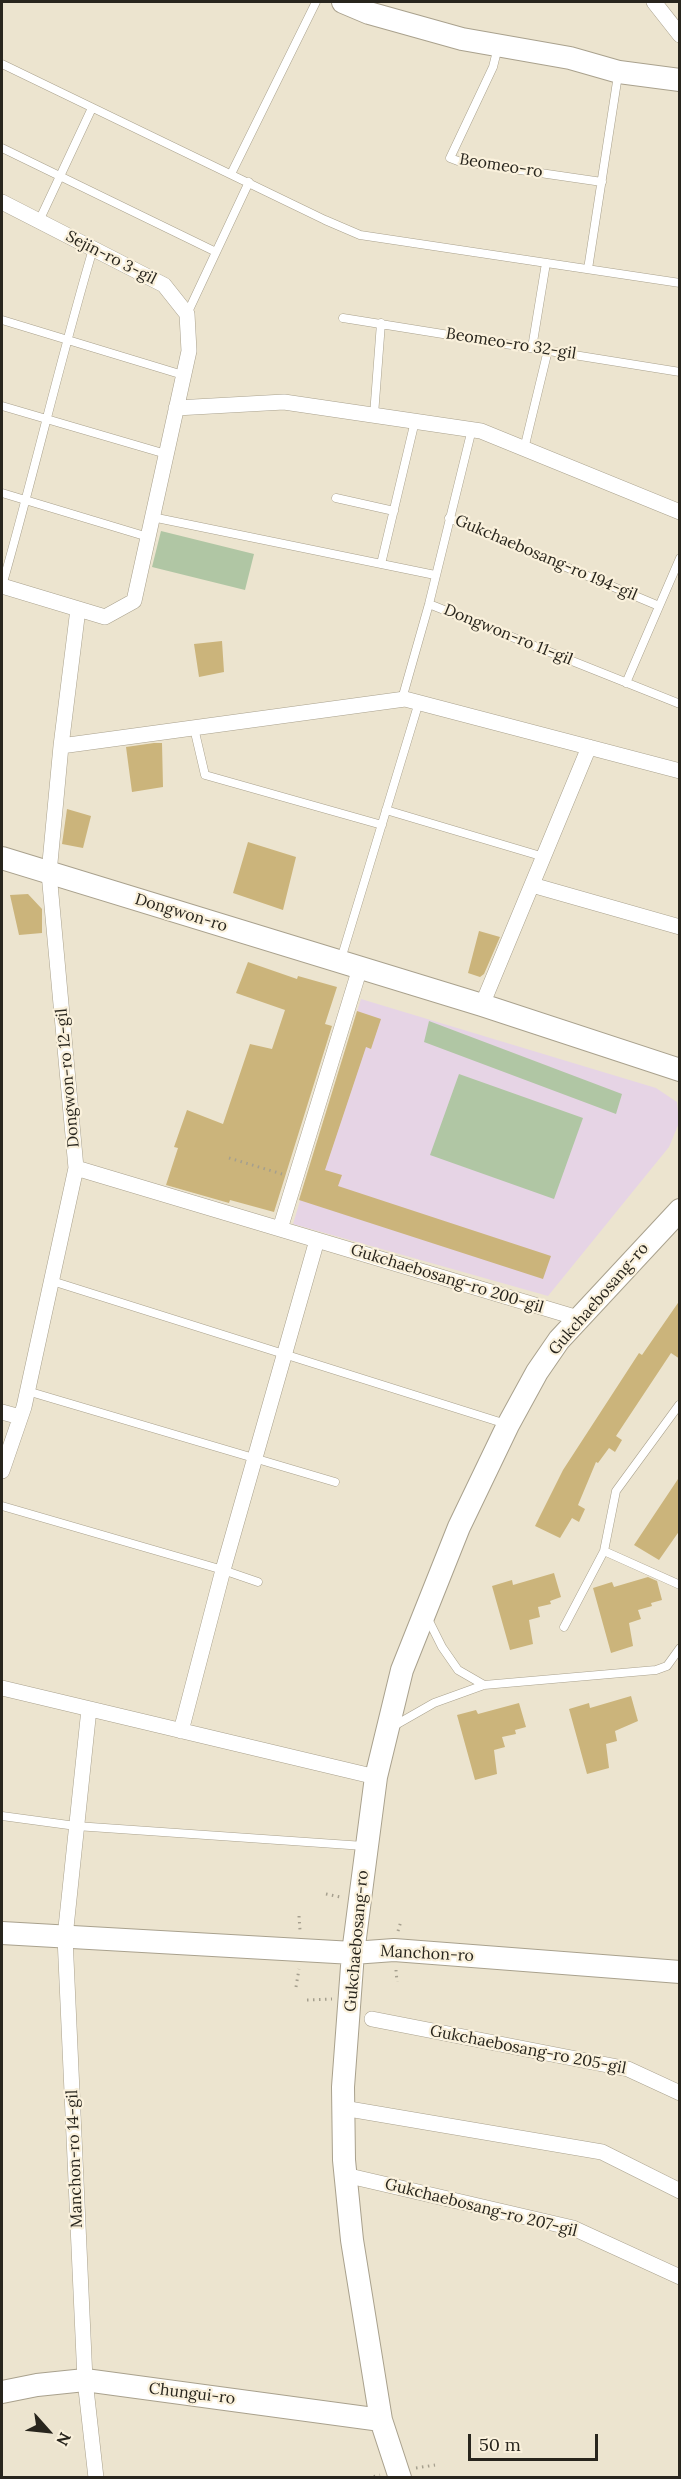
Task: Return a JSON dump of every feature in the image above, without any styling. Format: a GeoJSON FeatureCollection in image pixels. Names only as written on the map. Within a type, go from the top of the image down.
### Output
{"type":"FeatureCollection","features":[{"type":"Feature","properties":{"kind":"main road"},"geometry":{"type":"LineString","coordinates":[[343,2],[369,14],[462,39],[570,58],[619,72],[680,80]]}},
{"type":"Feature","properties":{"kind":"main road","name":"Dongwon-ro"},"geometry":{"type":"LineString","coordinates":[[2,858],[482,1005],[677,1070]]}},
{"type":"Feature","properties":{"kind":"main road","name":"Gukchaebosang-ro"},"geometry":{"type":"LineString","coordinates":[[400,2478],[381,2420],[352,2240],[345,2175],[343,2108],[353,1953],[376,1777],[402,1670],[459,1527],[508,1425],[537,1372],[559,1340],[680,1210]]}},
{"type":"Feature","properties":{"kind":"main road","name":"Manchon-ro"},"geometry":{"type":"LineString","coordinates":[[2,1933],[353,1953],[394,1950],[680,1972]]}},
{"type":"Feature","properties":{"kind":"main road","name":"Chungui-ro"},"geometry":{"type":"LineString","coordinates":[[2,2392],[37,2385],[85,2380],[381,2420]]}},
{"type":"Feature","properties":{"kind":"street"},"geometry":{"type":"LineString","coordinates":[[654,2],[680,35]]}},
{"type":"Feature","properties":{"kind":"street","name":"Sejin-ro 3-gil"},"geometry":{"type":"LineString","coordinates":[[2,202],[164,285],[187,314]]}},
{"type":"Feature","properties":{"kind":"street"},"geometry":{"type":"LineString","coordinates":[[2,586],[105,617],[134,601],[189,351],[187,314]]}},
{"type":"Feature","properties":{"kind":"street"},"geometry":{"type":"LineString","coordinates":[[176,408],[284,402],[472,429],[679,507]]}},
{"type":"Feature","properties":{"kind":"street"},"geometry":{"type":"LineString","coordinates":[[49,873],[61,746],[78,609]]}},
{"type":"Feature","properties":{"kind":"street"},"geometry":{"type":"LineString","coordinates":[[61,746],[402,699],[680,771]]}},
{"type":"Feature","properties":{"kind":"street"},"geometry":{"type":"LineString","coordinates":[[482,1005],[589,747]]}},
{"type":"Feature","properties":{"kind":"street","name":"Dongwon-ro 12-gil"},"geometry":{"type":"LineString","coordinates":[[2,1471],[27,1391],[76,1168],[49,873]]}},
{"type":"Feature","properties":{"kind":"street"},"geometry":{"type":"LineString","coordinates":[[532,885],[680,927]]}},
{"type":"Feature","properties":{"kind":"street"},"geometry":{"type":"LineString","coordinates":[[280,1229],[350,965]]}},
{"type":"Feature","properties":{"kind":"street","name":"Gukchaebosang-ro 200-gil"},"geometry":{"type":"LineString","coordinates":[[76,1168],[578,1318]]}},
{"type":"Feature","properties":{"kind":"street"},"geometry":{"type":"LineString","coordinates":[[181,1731],[223,1570],[317,1240]]}},
{"type":"Feature","properties":{"kind":"street"},"geometry":{"type":"LineString","coordinates":[[2,1412],[20,1417]]}},
{"type":"Feature","properties":{"kind":"street"},"geometry":{"type":"LineString","coordinates":[[2,1688],[376,1777]]}},
{"type":"Feature","properties":{"kind":"street"},"geometry":{"type":"LineString","coordinates":[[65,1937],[89,1709]]}},
{"type":"Feature","properties":{"kind":"street","name":"Manchon-ro 14-gil"},"geometry":{"type":"LineString","coordinates":[[65,1937],[85,2380],[96,2478]]}},
{"type":"Feature","properties":{"kind":"street","name":"Gukchaebosang-ro 205-gil"},"geometry":{"type":"LineString","coordinates":[[372,2019],[628,2068],[680,2093]]}},
{"type":"Feature","properties":{"kind":"street"},"geometry":{"type":"LineString","coordinates":[[343,2108],[602,2152],[680,2191]]}},
{"type":"Feature","properties":{"kind":"street","name":"Gukchaebosang-ro 207-gil"},"geometry":{"type":"LineString","coordinates":[[345,2175],[573,2229],[680,2277]]}},
{"type":"Feature","properties":{"kind":"lane"},"geometry":{"type":"LineString","coordinates":[[231,174],[316,2]]}},
{"type":"Feature","properties":{"kind":"lane","name":"Beomeo-ro"},"geometry":{"type":"LineString","coordinates":[[498,46],[493,67],[450,158],[602,182]]}},
{"type":"Feature","properties":{"kind":"lane"},"geometry":{"type":"LineString","coordinates":[[2,64],[360,235],[680,283]]}},
{"type":"Feature","properties":{"kind":"lane"},"geometry":{"type":"LineString","coordinates":[[588,269],[619,72]]}},
{"type":"Feature","properties":{"kind":"lane"},"geometry":{"type":"LineString","coordinates":[[39,221],[92,108]]}},
{"type":"Feature","properties":{"kind":"lane"},"geometry":{"type":"LineString","coordinates":[[2,148],[216,252]]}},
{"type":"Feature","properties":{"kind":"lane"},"geometry":{"type":"LineString","coordinates":[[187,314],[249,182]]}},
{"type":"Feature","properties":{"kind":"lane"},"geometry":{"type":"LineString","coordinates":[[2,586],[27,500],[66,340],[93,249]]}},
{"type":"Feature","properties":{"kind":"lane"},"geometry":{"type":"LineString","coordinates":[[532,348],[546,263]]}},
{"type":"Feature","properties":{"kind":"lane","name":"Beomeo-ro 32-gil"},"geometry":{"type":"LineString","coordinates":[[343,318],[680,372]]}},
{"type":"Feature","properties":{"kind":"lane"},"geometry":{"type":"LineString","coordinates":[[2,321],[183,375]]}},
{"type":"Feature","properties":{"kind":"lane"},"geometry":{"type":"LineString","coordinates":[[374,415],[381,323]]}},
{"type":"Feature","properties":{"kind":"lane"},"geometry":{"type":"LineString","coordinates":[[524,449],[548,350]]}},
{"type":"Feature","properties":{"kind":"lane"},"geometry":{"type":"LineString","coordinates":[[2,406],[166,453]]}},
{"type":"Feature","properties":{"kind":"lane"},"geometry":{"type":"LineString","coordinates":[[381,564],[415,421]]}},
{"type":"Feature","properties":{"kind":"lane","name":"Gukchaebosang-ro 194-gil"},"geometry":{"type":"LineString","coordinates":[[472,429],[449,518],[659,606]]}},
{"type":"Feature","properties":{"kind":"lane"},"geometry":{"type":"LineString","coordinates":[[2,493],[148,537]]}},
{"type":"Feature","properties":{"kind":"lane"},"geometry":{"type":"LineString","coordinates":[[336,498],[394,512]]}},
{"type":"Feature","properties":{"kind":"lane"},"geometry":{"type":"LineString","coordinates":[[152,517],[435,576]]}},
{"type":"Feature","properties":{"kind":"lane"},"geometry":{"type":"LineString","coordinates":[[429,604],[449,518]]}},
{"type":"Feature","properties":{"kind":"lane"},"geometry":{"type":"LineString","coordinates":[[626,683],[680,558]]}},
{"type":"Feature","properties":{"kind":"lane","name":"Dongwon-ro 11-gil"},"geometry":{"type":"LineString","coordinates":[[402,699],[429,604],[680,704]]}},
{"type":"Feature","properties":{"kind":"lane"},"geometry":{"type":"LineString","coordinates":[[350,965],[382,825],[419,702]]}},
{"type":"Feature","properties":{"kind":"lane"},"geometry":{"type":"LineString","coordinates":[[194,728],[205,775],[382,825]]}},
{"type":"Feature","properties":{"kind":"lane"},"geometry":{"type":"LineString","coordinates":[[386,810],[544,857]]}},
{"type":"Feature","properties":{"kind":"lane"},"geometry":{"type":"LineString","coordinates":[[52,1281],[508,1425]]}},
{"type":"Feature","properties":{"kind":"lane"},"geometry":{"type":"LineString","coordinates":[[27,1391],[335,1482]]}},
{"type":"Feature","properties":{"kind":"lane"},"geometry":{"type":"LineString","coordinates":[[564,1627],[604,1551],[616,1491],[679,1405]]}},
{"type":"Feature","properties":{"kind":"lane"},"geometry":{"type":"LineString","coordinates":[[2,1506],[258,1582]]}},
{"type":"Feature","properties":{"kind":"lane"},"geometry":{"type":"LineString","coordinates":[[604,1551],[680,1585]]}},
{"type":"Feature","properties":{"kind":"lane"},"geometry":{"type":"LineString","coordinates":[[424,1613],[442,1647],[458,1670],[484,1685]]}},
{"type":"Feature","properties":{"kind":"lane"},"geometry":{"type":"LineString","coordinates":[[387,1730],[434,1703],[484,1685],[656,1670],[667,1666],[680,1648]]}},
{"type":"Feature","properties":{"kind":"lane"},"geometry":{"type":"LineString","coordinates":[[2,1816],[76,1826],[366,1846]]}},
{"type":"Feature","properties":{"kind":"path"},"geometry":{"type":"LineString","coordinates":[[229,1158],[295,1178]]}},
{"type":"Feature","properties":{"kind":"shaded area"},"geometry":{"type":"Polygon","coordinates":[[[361,999],[656,1088],[677,1102],[679,1123],[669,1147],[548,1296],[293,1224],[361,999]]]}},
{"type":"Feature","properties":{"kind":"green space"},"geometry":{"type":"Polygon","coordinates":[[[161,531],[254,554],[245,590],[152,567],[161,531]]]}},
{"type":"Feature","properties":{"kind":"green space"},"geometry":{"type":"Polygon","coordinates":[[[429,1021],[622,1094],[616,1114],[424,1042],[429,1021]]]}},
{"type":"Feature","properties":{"kind":"green space"},"geometry":{"type":"Polygon","coordinates":[[[459,1074],[583,1118],[554,1199],[430,1155],[459,1074]]]}},
{"type":"Feature","properties":{"kind":"building"},"geometry":{"type":"Polygon","coordinates":[[[222,641],[224,672],[199,677],[194,644],[222,641]]]}},
{"type":"Feature","properties":{"kind":"building"},"geometry":{"type":"Polygon","coordinates":[[[162,743],[163,787],[132,792],[126,747],[162,743]]]}},
{"type":"Feature","properties":{"kind":"building"},"geometry":{"type":"Polygon","coordinates":[[[67,809],[91,816],[83,848],[62,844],[67,809]]]}},
{"type":"Feature","properties":{"kind":"building"},"geometry":{"type":"Polygon","coordinates":[[[248,842],[296,857],[283,910],[233,893],[248,842]]]}},
{"type":"Feature","properties":{"kind":"building"},"geometry":{"type":"Polygon","coordinates":[[[28,894],[42,909],[42,933],[19,935],[10,895],[28,894]]]}},
{"type":"Feature","properties":{"kind":"building"},"geometry":{"type":"Polygon","coordinates":[[[479,931],[500,937],[484,974],[480,977],[468,973],[479,931]]]}},
{"type":"Feature","properties":{"kind":"building"},"geometry":{"type":"Polygon","coordinates":[[[248,962],[297,979],[298,976],[337,987],[325,1024],[332,1026],[274,1212],[230,1200],[229,1203],[166,1185],[178,1148],[174,1147],[187,1110],[223,1124],[250,1044],[272,1049],[285,1010],[236,993],[248,962]]]}},
{"type":"Feature","properties":{"kind":"building"},"geometry":{"type":"Polygon","coordinates":[[[357,1011],[381,1019],[371,1049],[366,1047],[325,1170],[342,1175],[338,1186],[551,1256],[543,1279],[299,1200],[357,1011]]]}},
{"type":"Feature","properties":{"kind":"building"},"geometry":{"type":"Polygon","coordinates":[[[680,1300],[680,1359],[671,1353],[616,1436],[622,1440],[615,1452],[609,1448],[598,1463],[596,1462],[578,1505],[585,1509],[579,1522],[572,1518],[560,1538],[535,1526],[563,1470],[639,1353],[642,1355],[680,1300]]]}},
{"type":"Feature","properties":{"kind":"building"},"geometry":{"type":"Polygon","coordinates":[[[680,1476],[680,1530],[659,1560],[634,1545],[680,1476]]]}},
{"type":"Feature","properties":{"kind":"building"},"geometry":{"type":"Polygon","coordinates":[[[554,1573],[561,1597],[550,1601],[551,1604],[538,1607],[540,1617],[529,1620],[533,1644],[510,1650],[492,1586],[512,1580],[513,1585],[554,1573]]]}},
{"type":"Feature","properties":{"kind":"building"},"geometry":{"type":"Polygon","coordinates":[[[648,1577],[657,1581],[662,1600],[638,1610],[641,1619],[629,1623],[633,1646],[611,1653],[593,1588],[612,1582],[614,1587],[648,1577]]]}},
{"type":"Feature","properties":{"kind":"building"},"geometry":{"type":"Polygon","coordinates":[[[631,1696],[638,1721],[615,1731],[617,1741],[606,1744],[609,1768],[587,1774],[569,1709],[589,1703],[590,1708],[631,1696]]]}},
{"type":"Feature","properties":{"kind":"building"},"geometry":{"type":"Polygon","coordinates":[[[519,1703],[526,1727],[515,1730],[516,1734],[502,1737],[505,1747],[494,1750],[497,1774],[475,1780],[457,1715],[476,1710],[478,1714],[519,1703]]]}}]}
